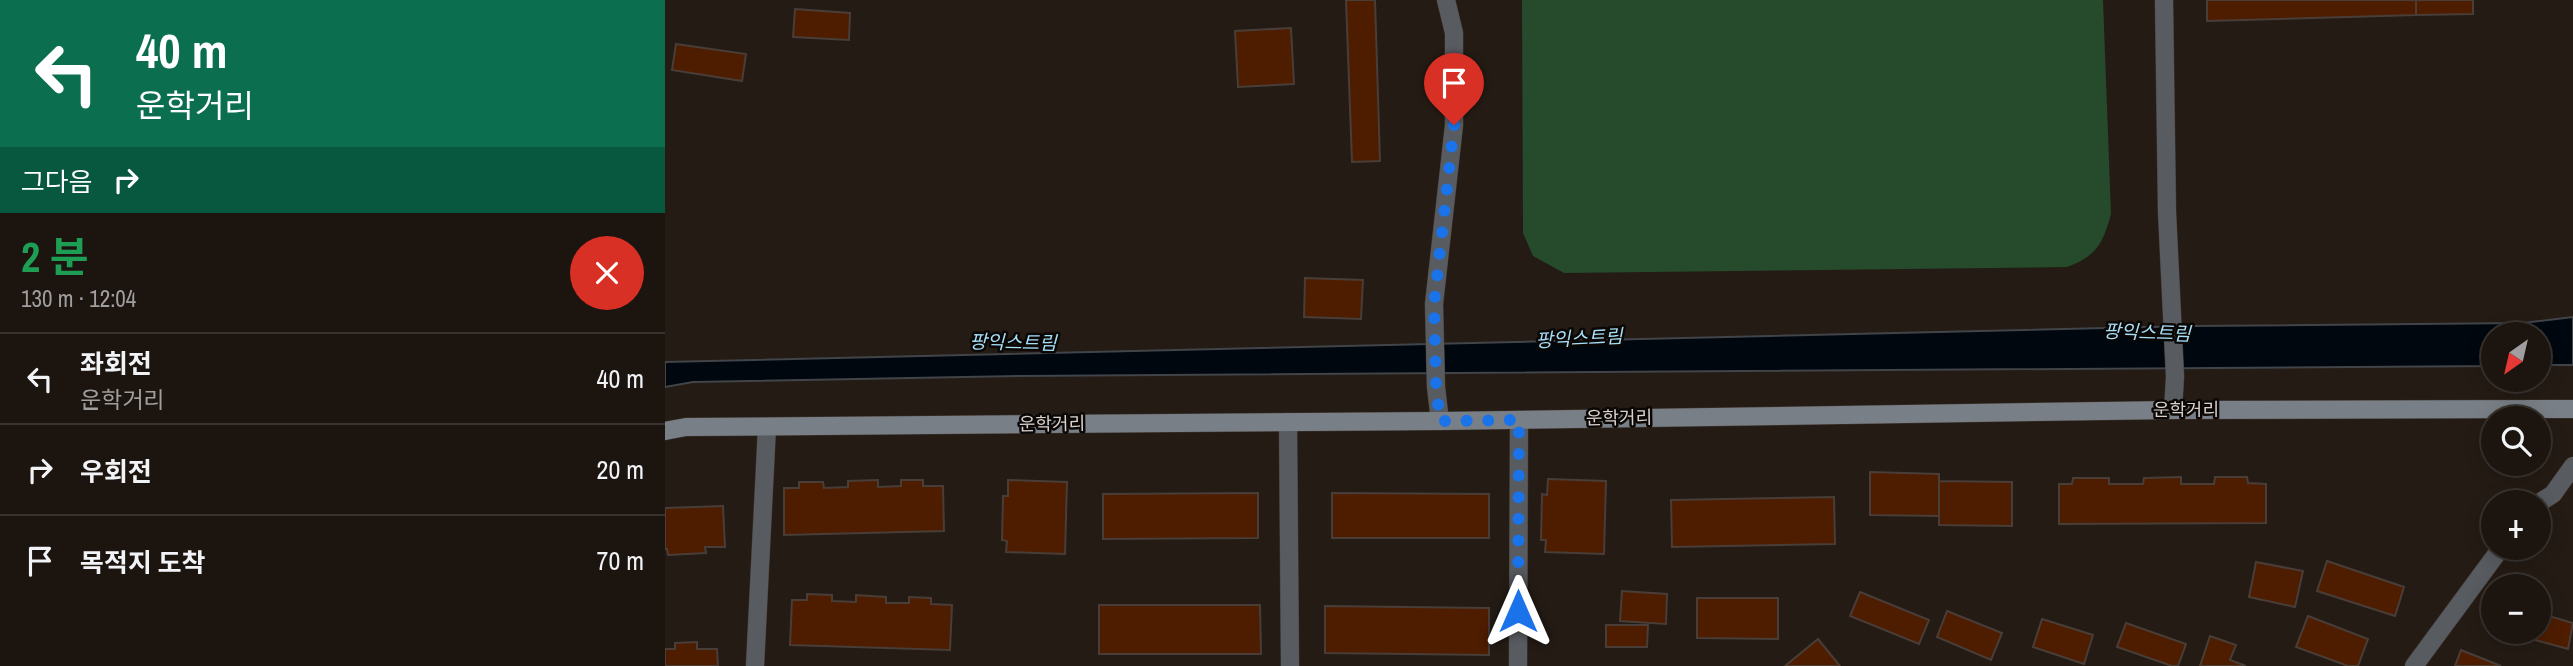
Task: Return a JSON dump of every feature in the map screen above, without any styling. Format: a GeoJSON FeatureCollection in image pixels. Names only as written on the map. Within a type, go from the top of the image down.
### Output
{"type":"FeatureCollection","features":[{"type":"Feature","properties":{"kind":"main road","name":"운학거리"},"geometry":{"type":"LineString","coordinates":[[665,430],[686,427],[1440,421],[2173,410],[2573,409]]}},
{"type":"Feature","properties":{"kind":"street"},"geometry":{"type":"LineString","coordinates":[[1440,421],[1433,337],[1434,304],[1454,125],[1454,33],[1446,0]]}},
{"type":"Feature","properties":{"kind":"street"},"geometry":{"type":"LineString","coordinates":[[2164,0],[2167,212],[2175,377],[2173,410]]}},
{"type":"Feature","properties":{"kind":"street"},"geometry":{"type":"LineString","coordinates":[[1518,666],[1519,420]]}},
{"type":"Feature","properties":{"kind":"street"},"geometry":{"type":"LineString","coordinates":[[1288,422],[1290,666]]}},
{"type":"Feature","properties":{"kind":"street"},"geometry":{"type":"LineString","coordinates":[[755,666],[767,427]]}},
{"type":"Feature","properties":{"kind":"street"},"geometry":{"type":"LineString","coordinates":[[2551,495],[2573,466]]}},
{"type":"Feature","properties":{"kind":"street"},"geometry":{"type":"LineString","coordinates":[[2414,666],[2492,560]]}},
{"type":"Feature","properties":{"kind":"green space"},"geometry":{"type":"Polygon","coordinates":[[[1522,0],[2103,0],[2111,214],[2105,233],[2092,253],[2067,267],[1564,273],[1533,256],[1523,233],[1522,0]]]}},
{"type":"Feature","properties":{"kind":"water"},"geometry":{"type":"Polygon","coordinates":[[[2573,317],[2573,365],[2551,365],[2551,322],[2530,322],[2573,317]]]}},
{"type":"Feature","properties":{"kind":"water","name":"팡익스트림"},"geometry":{"type":"Polygon","coordinates":[[[2481,323],[2481,366],[1021,376],[693,382],[665,387],[665,362],[2193,326],[2481,323]]]}},
{"type":"Feature","properties":{"kind":"building"},"geometry":{"type":"Polygon","coordinates":[[[1346,0],[1375,0],[1380,161],[1352,162],[1346,0]]]}},
{"type":"Feature","properties":{"kind":"building"},"geometry":{"type":"Polygon","coordinates":[[[2207,0],[2416,0],[2416,15],[2207,21],[2207,0]]]}},
{"type":"Feature","properties":{"kind":"building"},"geometry":{"type":"Polygon","coordinates":[[[2416,0],[2473,0],[2473,14],[2416,15],[2416,0]]]}},
{"type":"Feature","properties":{"kind":"building"},"geometry":{"type":"Polygon","coordinates":[[[795,9],[850,13],[849,40],[793,37],[795,9]]]}},
{"type":"Feature","properties":{"kind":"building"},"geometry":{"type":"Polygon","coordinates":[[[1291,28],[1294,84],[1238,87],[1235,31],[1291,28]]]}},
{"type":"Feature","properties":{"kind":"building"},"geometry":{"type":"Polygon","coordinates":[[[676,44],[746,54],[742,81],[672,70],[676,44]]]}},
{"type":"Feature","properties":{"kind":"building"},"geometry":{"type":"Polygon","coordinates":[[[1305,278],[1363,280],[1361,319],[1304,317],[1305,278]]]}},
{"type":"Feature","properties":{"kind":"building"},"geometry":{"type":"Polygon","coordinates":[[[1870,472],[1939,474],[1939,516],[1870,515],[1870,472]]]}},
{"type":"Feature","properties":{"kind":"building"},"geometry":{"type":"Polygon","coordinates":[[[2181,477],[2181,484],[2214,484],[2215,477],[2247,477],[2248,483],[2266,484],[2266,523],[2059,524],[2059,484],[2072,484],[2073,478],[2109,478],[2109,484],[2143,484],[2144,478],[2181,477]]]}},
{"type":"Feature","properties":{"kind":"building"},"geometry":{"type":"Polygon","coordinates":[[[1548,479],[1606,481],[1604,554],[1545,552],[1546,540],[1541,540],[1542,494],[1547,495],[1548,479]]]}},
{"type":"Feature","properties":{"kind":"building"},"geometry":{"type":"Polygon","coordinates":[[[878,480],[878,487],[901,486],[901,480],[923,480],[923,486],[943,486],[944,531],[784,535],[784,488],[799,488],[799,482],[823,482],[824,488],[848,487],[848,481],[878,480]]]}},
{"type":"Feature","properties":{"kind":"building"},"geometry":{"type":"Polygon","coordinates":[[[1008,480],[1067,482],[1065,554],[1006,552],[1007,541],[1002,540],[1003,496],[1008,496],[1008,480]]]}},
{"type":"Feature","properties":{"kind":"building"},"geometry":{"type":"Polygon","coordinates":[[[1939,481],[2012,482],[2012,526],[1939,525],[1939,481]]]}},
{"type":"Feature","properties":{"kind":"building"},"geometry":{"type":"Polygon","coordinates":[[[1258,493],[1258,538],[1103,539],[1103,494],[1258,493]]]}},
{"type":"Feature","properties":{"kind":"building"},"geometry":{"type":"Polygon","coordinates":[[[1332,493],[1489,494],[1489,538],[1332,538],[1332,493]]]}},
{"type":"Feature","properties":{"kind":"building"},"geometry":{"type":"Polygon","coordinates":[[[1834,497],[1835,544],[1672,547],[1671,500],[1834,497]]]}},
{"type":"Feature","properties":{"kind":"building"},"geometry":{"type":"Polygon","coordinates":[[[723,506],[725,547],[705,547],[706,553],[668,555],[665,549],[665,508],[723,506]]]}},
{"type":"Feature","properties":{"kind":"building"},"geometry":{"type":"Polygon","coordinates":[[[2327,561],[2404,587],[2395,616],[2317,591],[2327,561]]]}},
{"type":"Feature","properties":{"kind":"building"},"geometry":{"type":"Polygon","coordinates":[[[2256,562],[2303,571],[2295,607],[2249,597],[2256,562]]]}},
{"type":"Feature","properties":{"kind":"building"},"geometry":{"type":"Polygon","coordinates":[[[1622,591],[1667,594],[1666,624],[1620,621],[1622,591]]]}},
{"type":"Feature","properties":{"kind":"building"},"geometry":{"type":"Polygon","coordinates":[[[1860,592],[1929,620],[1919,644],[1850,616],[1860,592]]]}},
{"type":"Feature","properties":{"kind":"building"},"geometry":{"type":"Polygon","coordinates":[[[807,594],[832,595],[832,601],[856,602],[856,595],[886,597],[886,603],[909,603],[909,597],[931,598],[931,604],[952,605],[950,650],[790,645],[792,600],[807,600],[807,594]]]}},
{"type":"Feature","properties":{"kind":"building"},"geometry":{"type":"Polygon","coordinates":[[[1697,598],[1778,598],[1778,639],[1697,638],[1697,598]]]}},
{"type":"Feature","properties":{"kind":"building"},"geometry":{"type":"Polygon","coordinates":[[[1099,605],[1260,605],[1261,654],[1099,654],[1099,605]]]}},
{"type":"Feature","properties":{"kind":"building"},"geometry":{"type":"Polygon","coordinates":[[[1325,606],[1489,608],[1489,655],[1325,653],[1325,606]]]}},
{"type":"Feature","properties":{"kind":"building"},"geometry":{"type":"Polygon","coordinates":[[[1947,611],[2002,633],[1991,660],[1937,637],[1947,611]]]}},
{"type":"Feature","properties":{"kind":"building"},"geometry":{"type":"Polygon","coordinates":[[[2308,616],[2368,639],[2358,666],[2348,666],[2296,647],[2308,616]]]}},
{"type":"Feature","properties":{"kind":"building"},"geometry":{"type":"Polygon","coordinates":[[[2551,617],[2573,623],[2568,649],[2550,644],[2551,617]]]}},
{"type":"Feature","properties":{"kind":"building"},"geometry":{"type":"Polygon","coordinates":[[[2042,619],[2093,635],[2084,664],[2033,647],[2042,619]]]}},
{"type":"Feature","properties":{"kind":"building"},"geometry":{"type":"Polygon","coordinates":[[[2126,623],[2186,644],[2178,666],[2117,647],[2126,623]]]}},
{"type":"Feature","properties":{"kind":"building"},"geometry":{"type":"Polygon","coordinates":[[[1606,625],[1648,625],[1647,647],[1606,647],[1606,625]]]}},
{"type":"Feature","properties":{"kind":"building"},"geometry":{"type":"Polygon","coordinates":[[[2210,636],[2236,645],[2230,660],[2246,666],[2200,666],[2210,636]]]}},
{"type":"Feature","properties":{"kind":"building"},"geometry":{"type":"Polygon","coordinates":[[[1818,639],[1840,666],[1785,666],[1818,639]]]}},
{"type":"Feature","properties":{"kind":"building"},"geometry":{"type":"Polygon","coordinates":[[[697,642],[697,649],[717,649],[718,666],[665,666],[665,649],[675,649],[675,643],[697,642]]]}},
{"type":"Feature","properties":{"kind":"building"},"geometry":{"type":"Polygon","coordinates":[[[2461,650],[2501,666],[2455,666],[2461,650]]]}},
{"type":"Feature","properties":{"kind":"route"},"geometry":{"type":"LineString","coordinates":[[1454,125],[1434,304],[1433,337],[1440,421],[1519,420],[1518,611]]}}]}
